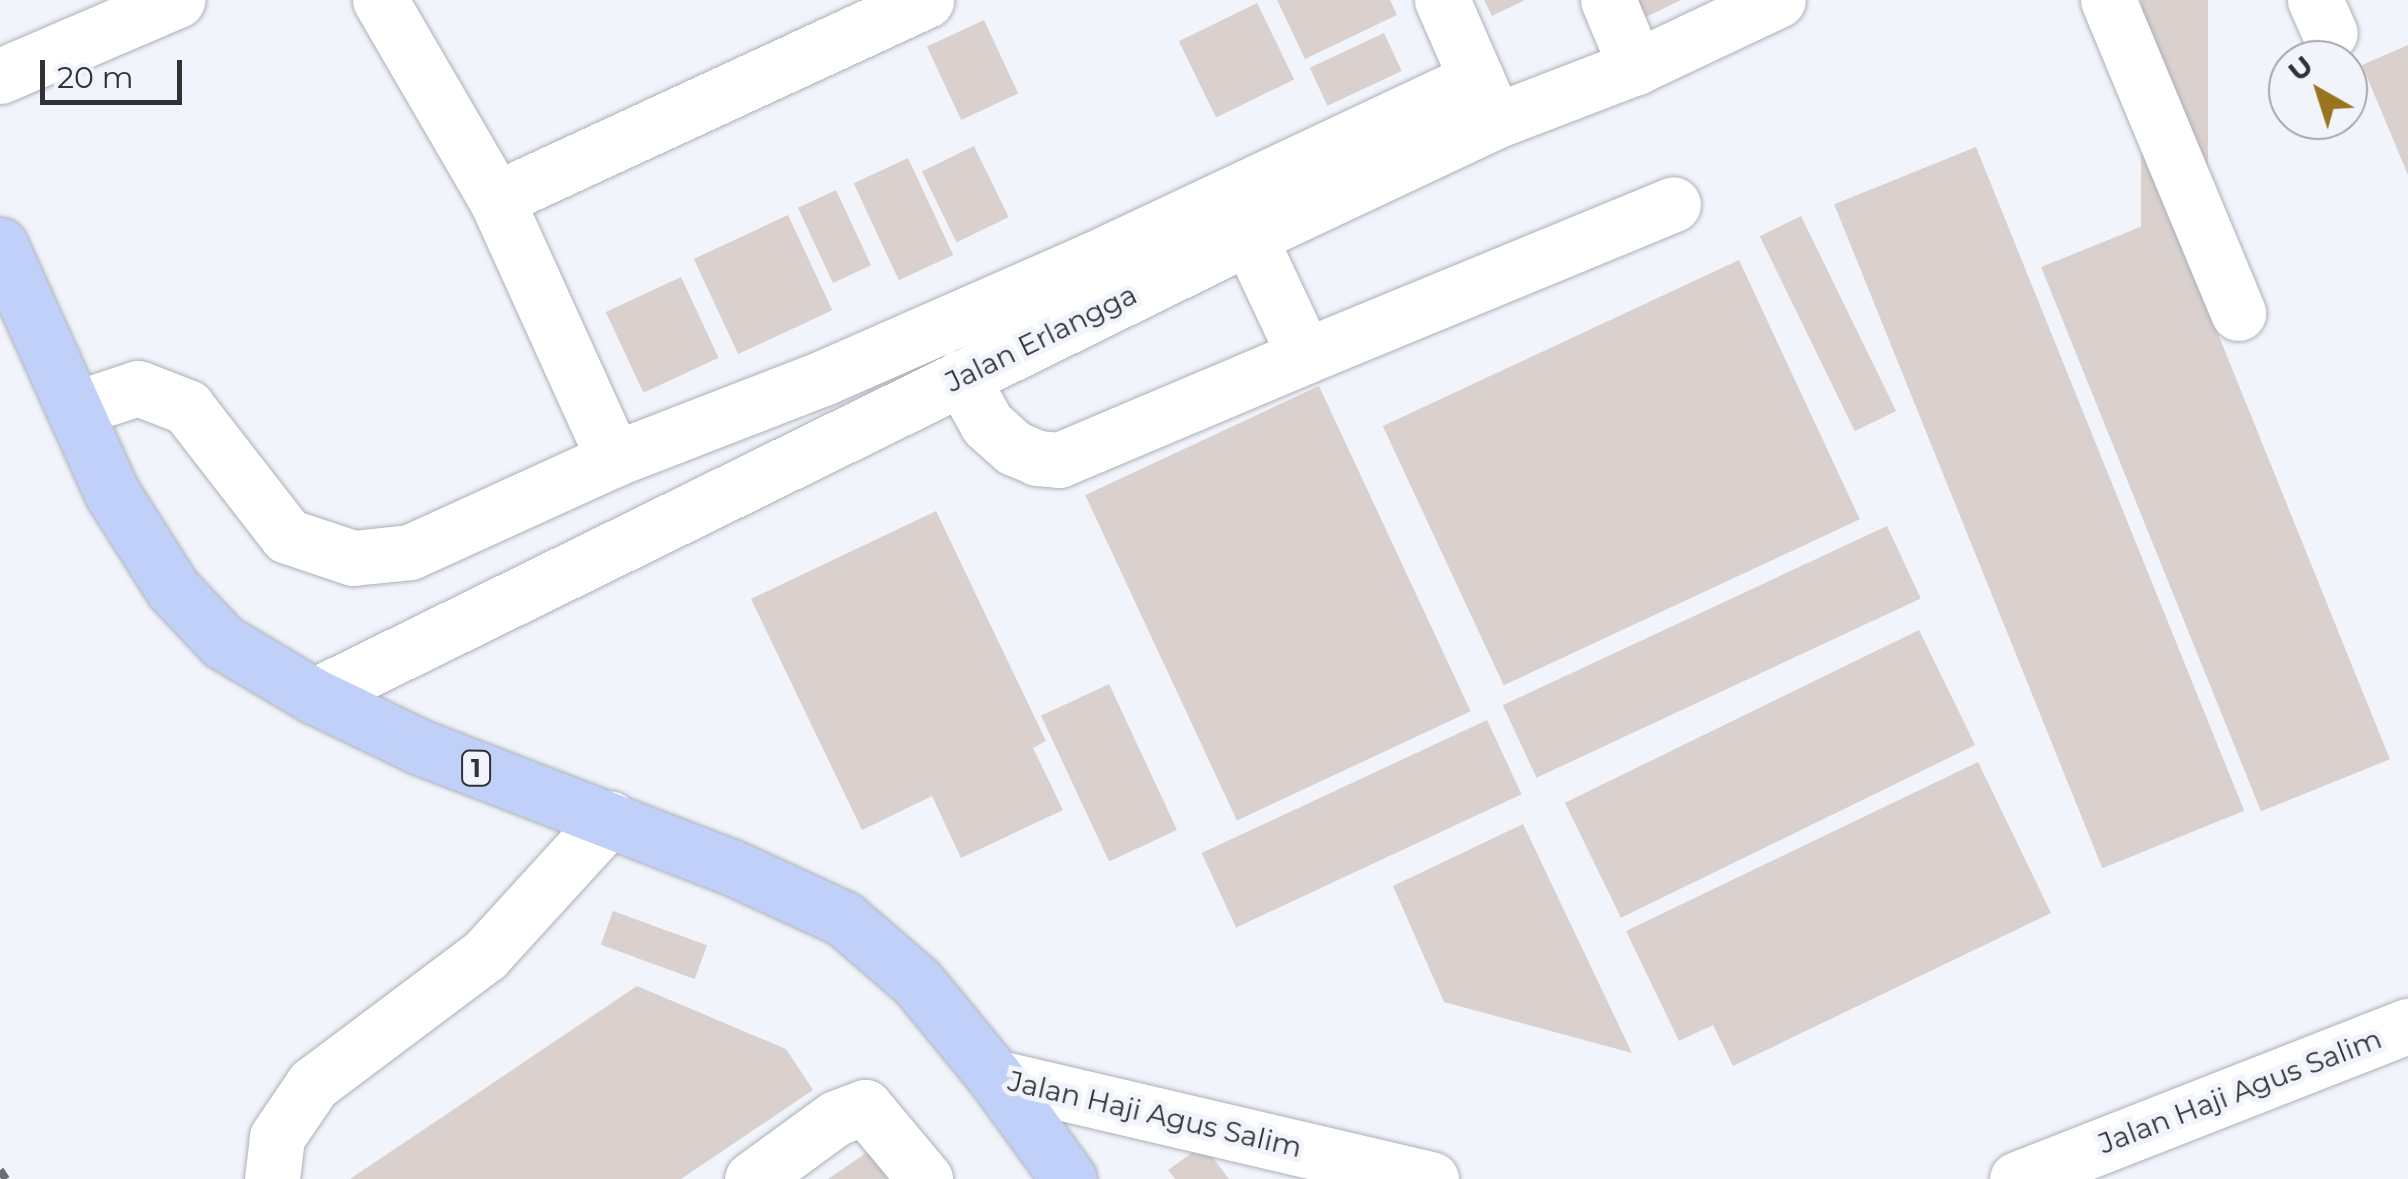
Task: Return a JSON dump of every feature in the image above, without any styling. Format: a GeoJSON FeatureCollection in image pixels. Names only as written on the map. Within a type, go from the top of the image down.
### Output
{"type":"FeatureCollection","features":[{"type":"Feature","properties":{"kind":"highway","name":"1"},"geometry":{"type":"LineString","coordinates":[[0,245],[112,493],[173,590],[224,642],[314,696],[420,747],[729,866],[844,920],[917,982],[995,1077],[1069,1179]]}},
{"type":"Feature","properties":{"kind":"street"},"geometry":{"type":"LineString","coordinates":[[0,76],[177,0]]}},
{"type":"Feature","properties":{"kind":"street"},"geometry":{"type":"LineString","coordinates":[[380,0],[496,199],[614,459]]}},
{"type":"Feature","properties":{"kind":"street"},"geometry":{"type":"LineString","coordinates":[[496,199],[926,0]]}},
{"type":"Feature","properties":{"kind":"street"},"geometry":{"type":"LineString","coordinates":[[74,409],[138,388],[187,406],[288,536],[353,558],[410,552],[614,459],[823,378],[1092,260],[1486,100],[1442,0]]}},
{"type":"Feature","properties":{"kind":"street"},"geometry":{"type":"LineString","coordinates":[[1608,0],[1636,67]]}},
{"type":"Feature","properties":{"kind":"street","name":"Jalan Erlangga"},"geometry":{"type":"LineString","coordinates":[[314,696],[1249,237],[1486,100],[1636,67],[1778,0]]}},
{"type":"Feature","properties":{"kind":"street"},"geometry":{"type":"LineString","coordinates":[[2108,0],[2238,314]]}},
{"type":"Feature","properties":{"kind":"street"},"geometry":{"type":"LineString","coordinates":[[961,377],[987,424],[1014,448],[1037,458],[1058,460],[1673,204]]}},
{"type":"Feature","properties":{"kind":"street"},"geometry":{"type":"LineString","coordinates":[[1249,237],[1305,356]]}},
{"type":"Feature","properties":{"kind":"street"},"geometry":{"type":"LineString","coordinates":[[272,1179],[277,1137],[313,1084],[485,954],[610,818]]}},
{"type":"Feature","properties":{"kind":"street","name":"Jalan Haji Agus Salim"},"geometry":{"type":"LineString","coordinates":[[2017,1179],[2408,1026]]}},
{"type":"Feature","properties":{"kind":"street","name":"Jalan Haji Agus Salim"},"geometry":{"type":"LineString","coordinates":[[995,1077],[1432,1179]]}},
{"type":"Feature","properties":{"kind":"street"},"geometry":{"type":"LineString","coordinates":[[752,1179],[836,1118],[866,1107],[926,1179]]}},
{"type":"Feature","properties":{"kind":"building"},"geometry":{"type":"Polygon","coordinates":[[[1277,0],[1390,0],[1397,15],[1305,59],[1277,0]]]}},
{"type":"Feature","properties":{"kind":"building"},"geometry":{"type":"Polygon","coordinates":[[[1484,0],[1525,0],[1492,16],[1484,0]]]}},
{"type":"Feature","properties":{"kind":"building"},"geometry":{"type":"Polygon","coordinates":[[[1638,0],[1681,0],[1646,17],[1638,0]]]}},
{"type":"Feature","properties":{"kind":"building"},"geometry":{"type":"Polygon","coordinates":[[[2141,0],[2208,0],[2208,279],[2141,279],[2141,0]]]}},
{"type":"Feature","properties":{"kind":"building"},"geometry":{"type":"Polygon","coordinates":[[[1257,3],[1294,79],[1216,118],[1179,41],[1257,3]]]}},
{"type":"Feature","properties":{"kind":"building"},"geometry":{"type":"Polygon","coordinates":[[[984,20],[1018,93],[961,120],[927,47],[984,20]]]}},
{"type":"Feature","properties":{"kind":"building"},"geometry":{"type":"Polygon","coordinates":[[[1384,33],[1402,71],[1327,106],[1310,68],[1384,33]]]}},
{"type":"Feature","properties":{"kind":"building"},"geometry":{"type":"Polygon","coordinates":[[[2408,45],[2408,175],[2368,79],[2368,62],[2408,45]]]}},
{"type":"Feature","properties":{"kind":"building"},"geometry":{"type":"Polygon","coordinates":[[[974,146],[1009,217],[957,242],[922,171],[974,146]]]}},
{"type":"Feature","properties":{"kind":"building"},"geometry":{"type":"Polygon","coordinates":[[[1976,147],[2244,811],[2102,868],[1834,204],[1976,147]]]}},
{"type":"Feature","properties":{"kind":"building"},"geometry":{"type":"Polygon","coordinates":[[[908,158],[953,255],[899,280],[854,183],[908,158]]]}},
{"type":"Feature","properties":{"kind":"building"},"geometry":{"type":"Polygon","coordinates":[[[836,190],[871,265],[833,283],[798,208],[836,190]]]}},
{"type":"Feature","properties":{"kind":"building"},"geometry":{"type":"Polygon","coordinates":[[[788,215],[832,310],[738,354],[694,259],[788,215]]]}},
{"type":"Feature","properties":{"kind":"building"},"geometry":{"type":"Polygon","coordinates":[[[2170,215],[2390,759],[2261,811],[2041,267],[2170,215]]]}},
{"type":"Feature","properties":{"kind":"building"},"geometry":{"type":"Polygon","coordinates":[[[1801,216],[1896,411],[1855,431],[1760,236],[1801,216]]]}},
{"type":"Feature","properties":{"kind":"building"},"geometry":{"type":"Polygon","coordinates":[[[1739,260],[1860,519],[1504,685],[1383,426],[1739,260]]]}},
{"type":"Feature","properties":{"kind":"building"},"geometry":{"type":"Polygon","coordinates":[[[681,277],[719,358],[643,393],[606,312],[681,277]]]}},
{"type":"Feature","properties":{"kind":"building"},"geometry":{"type":"Polygon","coordinates":[[[1319,386],[1471,711],[1237,820],[1085,495],[1319,386]]]}},
{"type":"Feature","properties":{"kind":"building"},"geometry":{"type":"Polygon","coordinates":[[[936,511],[1046,741],[1033,748],[1063,810],[961,858],[932,796],[862,830],[751,599],[936,511]]]}},
{"type":"Feature","properties":{"kind":"building"},"geometry":{"type":"Polygon","coordinates":[[[1887,526],[1921,599],[1537,778],[1503,705],[1887,526]]]}},
{"type":"Feature","properties":{"kind":"building"},"geometry":{"type":"Polygon","coordinates":[[[1919,630],[1975,745],[1621,918],[1565,803],[1919,630]]]}},
{"type":"Feature","properties":{"kind":"building"},"geometry":{"type":"Polygon","coordinates":[[[1109,684],[1177,830],[1109,862],[1041,716],[1109,684]]]}},
{"type":"Feature","properties":{"kind":"building"},"geometry":{"type":"Polygon","coordinates":[[[1487,720],[1522,794],[1236,927],[1202,853],[1487,720]]]}},
{"type":"Feature","properties":{"kind":"building"},"geometry":{"type":"Polygon","coordinates":[[[1978,762],[2051,913],[1733,1066],[1713,1025],[1679,1041],[1626,931],[1978,762]]]}},
{"type":"Feature","properties":{"kind":"building"},"geometry":{"type":"Polygon","coordinates":[[[1523,824],[1632,1053],[1444,1002],[1393,886],[1523,824]]]}},
{"type":"Feature","properties":{"kind":"building"},"geometry":{"type":"Polygon","coordinates":[[[613,911],[707,945],[695,979],[601,945],[613,911]]]}},
{"type":"Feature","properties":{"kind":"building"},"geometry":{"type":"Polygon","coordinates":[[[637,986],[786,1049],[813,1090],[681,1179],[350,1179],[637,986]]]}},
{"type":"Feature","properties":{"kind":"building"},"geometry":{"type":"Polygon","coordinates":[[[878,1145],[901,1179],[828,1179],[878,1145]]]}},
{"type":"Feature","properties":{"kind":"building"},"geometry":{"type":"Polygon","coordinates":[[[1203,1145],[1229,1179],[1175,1179],[1168,1170],[1203,1145]]]}},
{"type":"Feature","properties":{"kind":"railway"},"geometry":{"type":"LineString","coordinates":[[0,1170],[6,1179]]}}]}
